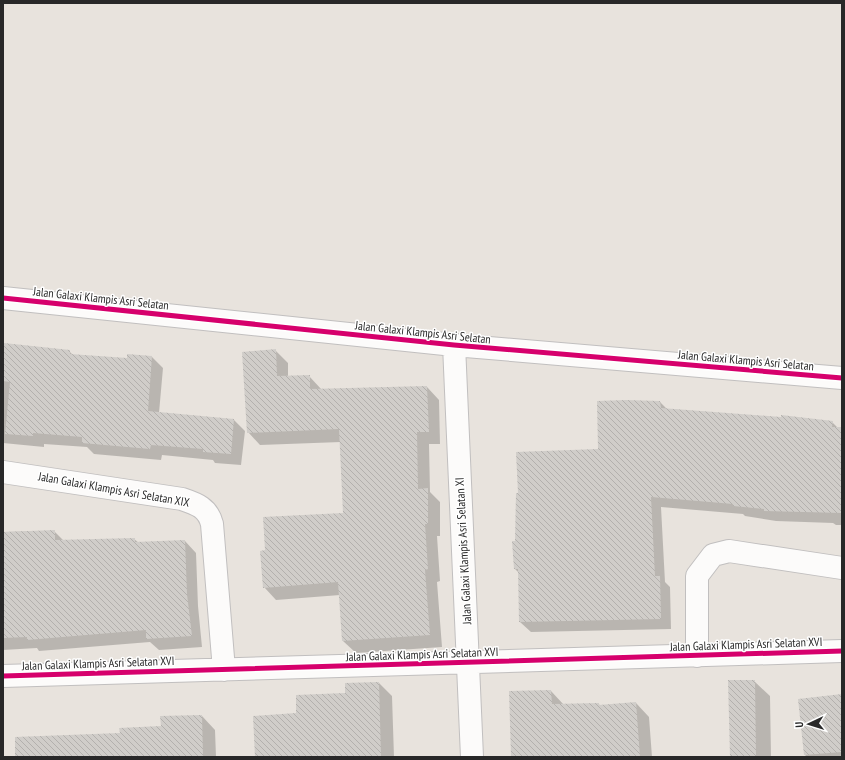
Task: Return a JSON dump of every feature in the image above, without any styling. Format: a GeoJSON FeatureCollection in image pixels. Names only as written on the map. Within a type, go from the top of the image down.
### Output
{"type":"FeatureCollection","features":[{"type":"Feature","properties":{"kind":"street","name":"Jalan Galaxi Klampis Asri Selatan"},"geometry":{"type":"LineString","coordinates":[[3,298],[454,346],[842,378]]}},
{"type":"Feature","properties":{"kind":"street","name":"Jalan Galaxi Klampis Asri Selatan XI"},"geometry":{"type":"LineString","coordinates":[[454,346],[472,757]]}},
{"type":"Feature","properties":{"kind":"street","name":"Jalan Galaxi Klampis Asri Selatan XIX"},"geometry":{"type":"LineString","coordinates":[[3,472],[182,499],[203,508],[207,512],[212,524],[224,670]]}},
{"type":"Feature","properties":{"kind":"street"},"geometry":{"type":"LineString","coordinates":[[697,656],[697,576],[713,555],[729,551],[842,568]]}},
{"type":"Feature","properties":{"kind":"street","name":"Jalan Galaxi Klampis Asri Selatan XVI"},"geometry":{"type":"LineString","coordinates":[[3,676],[842,651]]}},
{"type":"Feature","properties":{"kind":"building"},"geometry":{"type":"Polygon","coordinates":[[[4,343],[70,350],[70,354],[127,358],[127,354],[152,356],[148,411],[234,419],[231,454],[203,452],[203,449],[151,445],[150,449],[82,443],[82,437],[33,433],[33,436],[5,434],[10,382],[3,381],[4,343]]]}},
{"type":"Feature","properties":{"kind":"building"},"geometry":{"type":"Polygon","coordinates":[[[276,349],[277,376],[310,375],[310,389],[427,386],[429,432],[417,432],[418,489],[428,488],[428,524],[425,524],[428,569],[425,570],[430,635],[342,641],[338,582],[263,588],[260,551],[265,550],[263,517],[343,513],[339,429],[247,433],[242,352],[276,349]]]}},
{"type":"Feature","properties":{"kind":"building"},"geometry":{"type":"Polygon","coordinates":[[[597,401],[660,401],[661,408],[781,417],[781,415],[833,421],[832,427],[842,427],[842,513],[764,511],[764,509],[733,506],[733,504],[651,497],[655,576],[660,576],[661,619],[519,622],[518,569],[514,569],[512,541],[515,541],[516,493],[518,493],[516,452],[598,449],[597,401]]]}},
{"type":"Feature","properties":{"kind":"building"},"geometry":{"type":"Polygon","coordinates":[[[55,530],[55,540],[135,538],[135,542],[185,540],[187,594],[192,636],[146,639],[146,630],[27,640],[27,637],[3,638],[3,532],[55,530]]]}},
{"type":"Feature","properties":{"kind":"building"},"geometry":{"type":"Polygon","coordinates":[[[728,680],[755,680],[756,757],[730,757],[728,680]]]}},
{"type":"Feature","properties":{"kind":"building"},"geometry":{"type":"Polygon","coordinates":[[[379,682],[381,757],[255,757],[253,716],[296,713],[296,695],[345,693],[345,683],[379,682]]]}},
{"type":"Feature","properties":{"kind":"building"},"geometry":{"type":"Polygon","coordinates":[[[551,690],[552,704],[599,703],[599,705],[636,702],[640,757],[511,757],[509,691],[551,690]]]}},
{"type":"Feature","properties":{"kind":"building"},"geometry":{"type":"Polygon","coordinates":[[[842,694],[842,752],[804,755],[798,699],[842,694]]]}},
{"type":"Feature","properties":{"kind":"building"},"geometry":{"type":"Polygon","coordinates":[[[202,715],[203,757],[15,757],[15,737],[120,733],[119,728],[161,726],[160,716],[202,715]]]}},
{"type":"Feature","properties":{"kind":"cycle path"},"geometry":{"type":"LineString","coordinates":[[3,298],[454,345],[842,378]]}},
{"type":"Feature","properties":{"kind":"cycle path"},"geometry":{"type":"LineString","coordinates":[[3,676],[842,651]]}}]}
